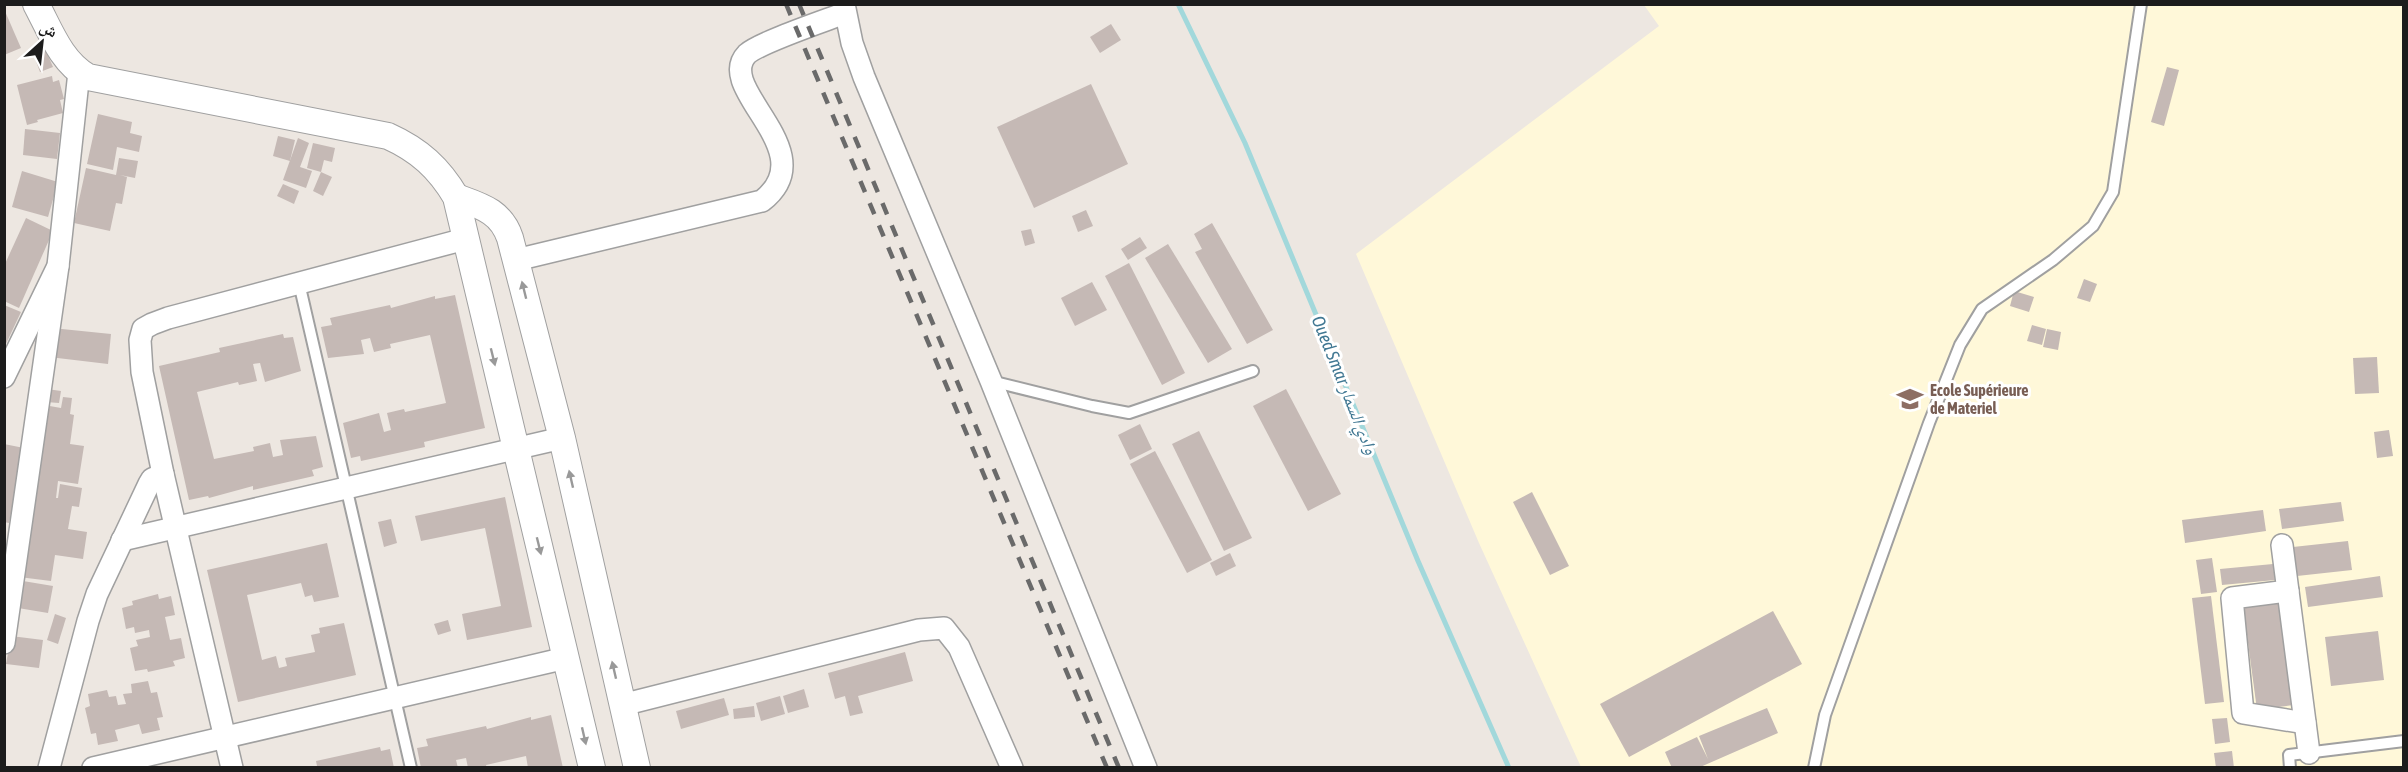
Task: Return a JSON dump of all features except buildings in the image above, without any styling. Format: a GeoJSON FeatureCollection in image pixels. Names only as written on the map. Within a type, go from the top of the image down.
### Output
{"type":"FeatureCollection","features":[{"type":"Feature","properties":{"kind":"street"},"geometry":{"type":"LineString","coordinates":[[36,4],[64,57],[79,72],[99,81],[388,136],[410,146],[444,177],[456,198],[592,768]]}},
{"type":"Feature","properties":{"kind":"street"},"geometry":{"type":"LineString","coordinates":[[516,260],[762,201],[778,185],[782,178],[784,163],[780,149],[741,75],[744,59],[749,52],[844,9],[852,43],[864,77],[991,381],[1146,768]]}},
{"type":"Feature","properties":{"kind":"street"},"geometry":{"type":"LineString","coordinates":[[4,643],[58,266],[79,72]]}},
{"type":"Feature","properties":{"kind":"street"},"geometry":{"type":"LineString","coordinates":[[456,198],[482,206],[500,218],[507,227],[562,438],[637,768]]}},
{"type":"Feature","properties":{"kind":"street"},"geometry":{"type":"LineString","coordinates":[[232,768],[141,372],[140,340],[143,329],[168,318],[465,239]]}},
{"type":"Feature","properties":{"kind":"street"},"geometry":{"type":"LineString","coordinates":[[4,377],[58,266]]}},
{"type":"Feature","properties":{"kind":"street"},"geometry":{"type":"LineString","coordinates":[[122,540],[562,438]]}},
{"type":"Feature","properties":{"kind":"street"},"geometry":{"type":"LineString","coordinates":[[49,768],[97,594],[149,484],[152,479],[163,474]]}},
{"type":"Feature","properties":{"kind":"street"},"geometry":{"type":"LineString","coordinates":[[2282,545],[2309,753]]}},
{"type":"Feature","properties":{"kind":"street"},"geometry":{"type":"LineString","coordinates":[[2288,591],[2232,598],[2242,713],[2305,723]]}},
{"type":"Feature","properties":{"kind":"street"},"geometry":{"type":"LineString","coordinates":[[622,705],[919,630],[944,628],[959,647],[1012,768]]}},
{"type":"Feature","properties":{"kind":"street"},"geometry":{"type":"LineString","coordinates":[[93,768],[566,658]]}},
{"type":"Feature","properties":{"kind":"lane"},"geometry":{"type":"LineString","coordinates":[[1814,768],[1825,715],[1929,423],[1960,345],[1983,309],[2053,260],[2093,226],[2114,192],[2141,4]]}},
{"type":"Feature","properties":{"kind":"lane"},"geometry":{"type":"LineString","coordinates":[[299,283],[411,768]]}},
{"type":"Feature","properties":{"kind":"lane"},"geometry":{"type":"LineString","coordinates":[[991,381],[1129,413],[1254,370]]}},
{"type":"Feature","properties":{"kind":"lane"},"geometry":{"type":"LineString","coordinates":[[2290,768],[2289,755],[2403,741]]}},
{"type":"Feature","properties":{"kind":"shaded area","name":"Ecole Supérieure de Materiel"},"geometry":{"type":"Polygon","coordinates":[[[1644,5],[2403,5],[2403,767],[1581,767],[1479,543],[1356,254],[1659,26],[1644,5]]]}},
{"type":"Feature","properties":{"kind":"waterway","name":"Oued Smar وادي السمار"},"geometry":{"type":"LineString","coordinates":[[1178,4],[1245,143],[1418,561],[1509,768]]}},
{"type":"Feature","properties":{"kind":"railway"},"geometry":{"type":"LineString","coordinates":[[786,4],[1107,768]]}},
{"type":"Feature","properties":{"kind":"railway"},"geometry":{"type":"LineString","coordinates":[[799,4],[1119,768]]}},
{"type":"Feature","properties":{"kind":"place","name":"Ecole Supérieure de Materiel"},"geometry":{"type":"Point","coordinates":[1910,399]}}]}
